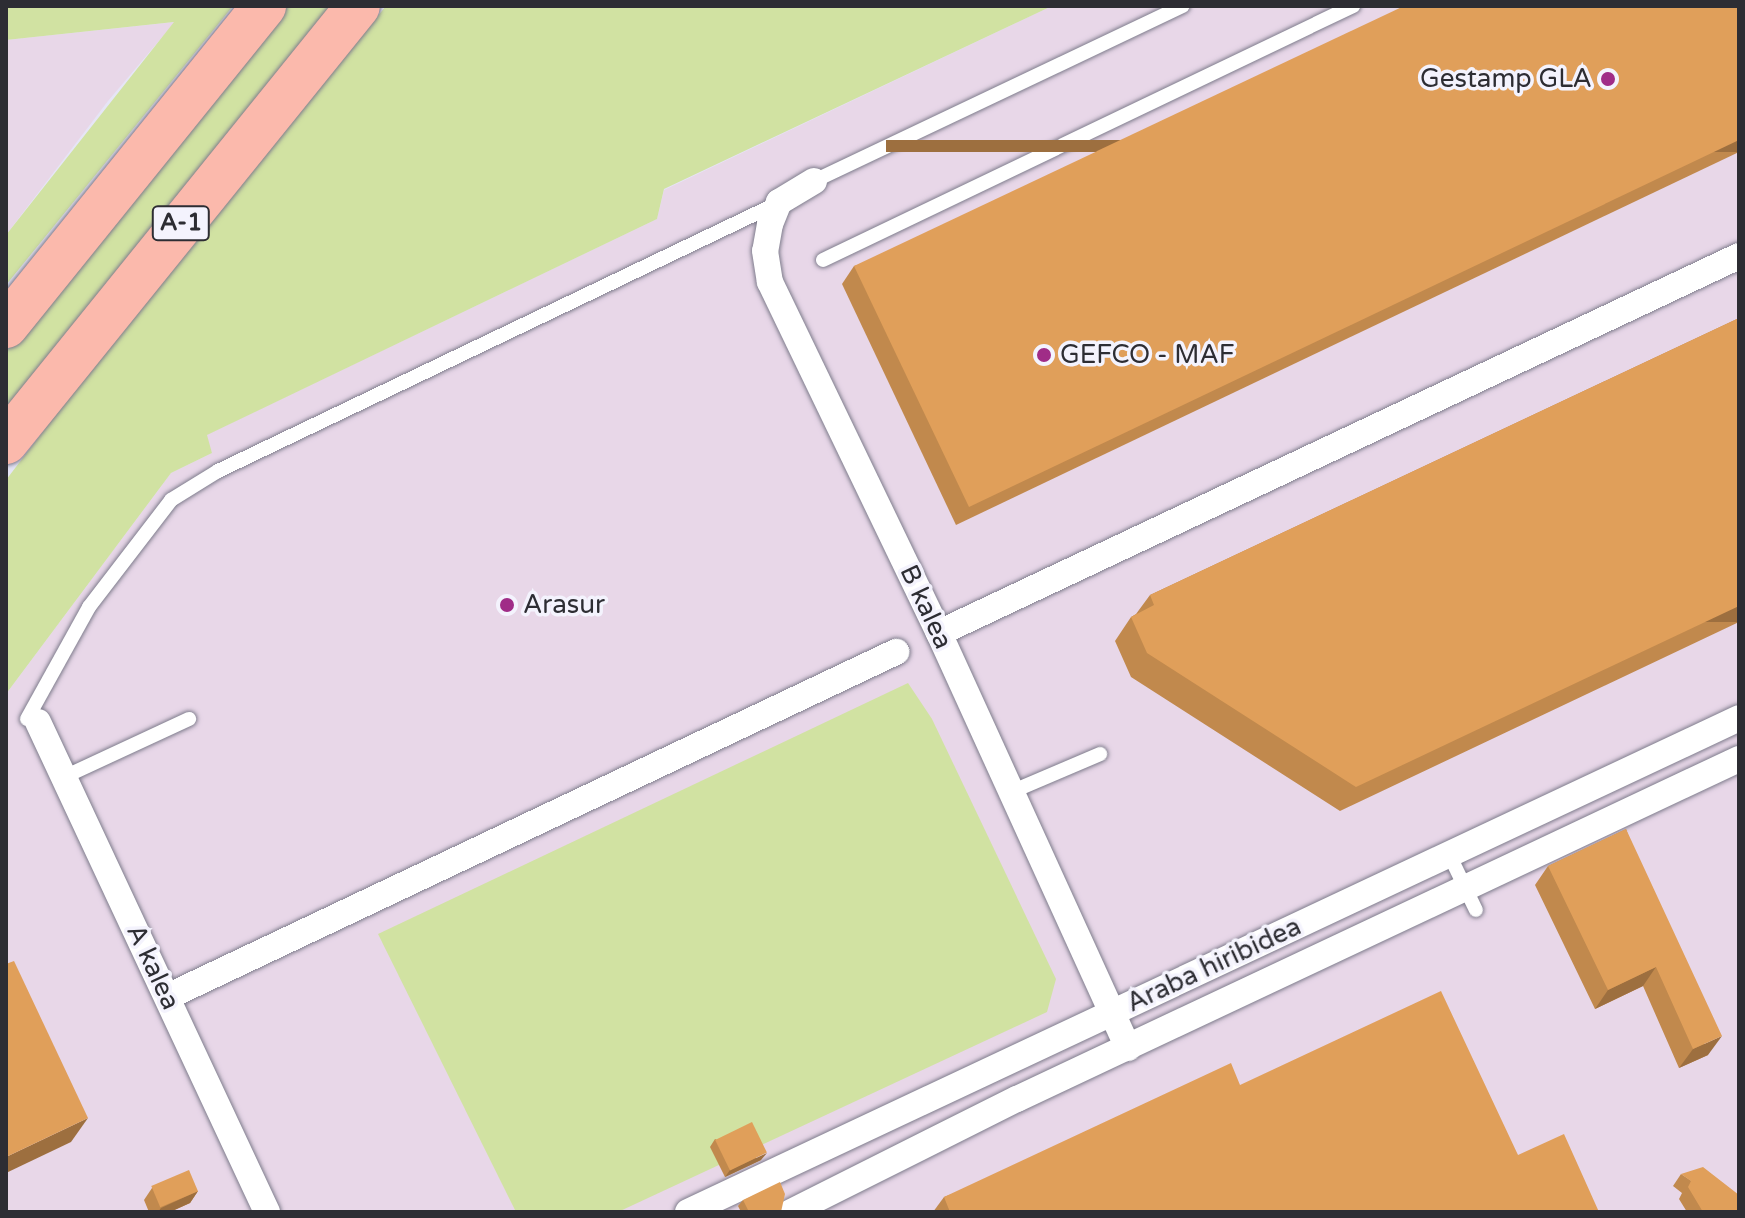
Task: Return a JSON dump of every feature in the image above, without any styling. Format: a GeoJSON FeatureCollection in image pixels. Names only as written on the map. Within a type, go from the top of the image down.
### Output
{"type":"FeatureCollection","features":[{"type":"Feature","properties":{"kind":"highway","name":"A-1"},"geometry":{"type":"LineString","coordinates":[[6,326],[264,6]]}},
{"type":"Feature","properties":{"kind":"highway","name":"A-1"},"geometry":{"type":"LineString","coordinates":[[6,442],[358,6]]}},
{"type":"Feature","properties":{"kind":"street"},"geometry":{"type":"LineString","coordinates":[[779,202],[814,181]]}},
{"type":"Feature","properties":{"kind":"street","name":"B kalea"},"geometry":{"type":"LineString","coordinates":[[779,202],[765,251],[770,282],[939,633],[1128,1048]]}},
{"type":"Feature","properties":{"kind":"street"},"geometry":{"type":"LineString","coordinates":[[939,633],[1739,256]]}},
{"type":"Feature","properties":{"kind":"street"},"geometry":{"type":"LineString","coordinates":[[167,997],[896,652]]}},
{"type":"Feature","properties":{"kind":"street","name":"Araba hiribidea"},"geometry":{"type":"LineString","coordinates":[[688,1212],[1739,718]]}},
{"type":"Feature","properties":{"kind":"street","name":"A kalea"},"geometry":{"type":"LineString","coordinates":[[32,721],[64,777],[267,1212]]}},
{"type":"Feature","properties":{"kind":"street","name":"Araba hiribidea"},"geometry":{"type":"LineString","coordinates":[[791,1212],[1128,1048],[1471,899],[1739,759]]}},
{"type":"Feature","properties":{"kind":"lane"},"geometry":{"type":"LineString","coordinates":[[814,181],[1183,6]]}},
{"type":"Feature","properties":{"kind":"lane"},"geometry":{"type":"LineString","coordinates":[[823,260],[1353,6]]}},
{"type":"Feature","properties":{"kind":"lane"},"geometry":{"type":"LineString","coordinates":[[32,721],[89,607],[171,500],[218,471],[779,202]]}},
{"type":"Feature","properties":{"kind":"lane"},"geometry":{"type":"LineString","coordinates":[[64,777],[189,719]]}},
{"type":"Feature","properties":{"kind":"lane"},"geometry":{"type":"LineString","coordinates":[[1011,792],[1100,754]]}},
{"type":"Feature","properties":{"kind":"lane"},"geometry":{"type":"LineString","coordinates":[[1449,854],[1471,899]]}},
{"type":"Feature","properties":{"kind":"shaded area","name":"Arasur"},"geometry":{"type":"Polygon","coordinates":[[[1052,6],[1739,6],[1739,1212],[6,1212],[6,694],[171,473],[212,453],[206,435],[657,219],[664,190],[1052,6]]]}},
{"type":"Feature","properties":{"kind":"shaded area"},"geometry":{"type":"Polygon","coordinates":[[[175,22],[108,101],[6,235],[6,40],[175,22]]]}},
{"type":"Feature","properties":{"kind":"green space"},"geometry":{"type":"Polygon","coordinates":[[[6,6],[233,6],[6,285],[6,235],[174,22],[6,40],[6,6]]]}},
{"type":"Feature","properties":{"kind":"green space"},"geometry":{"type":"Polygon","coordinates":[[[285,6],[336,6],[6,415],[6,352],[285,6]]]}},
{"type":"Feature","properties":{"kind":"green space"},"geometry":{"type":"Polygon","coordinates":[[[386,6],[1052,6],[664,189],[657,219],[207,435],[212,453],[171,473],[6,694],[6,480],[153,287],[386,6]]]}},
{"type":"Feature","properties":{"kind":"green space"},"geometry":{"type":"Polygon","coordinates":[[[908,683],[932,719],[1056,979],[1047,1012],[618,1212],[516,1212],[378,934],[908,683]]]}},
{"type":"Feature","properties":{"kind":"building"},"geometry":{"type":"Polygon","coordinates":[[[1404,6],[1739,6],[1739,140],[969,507],[854,266],[1404,6]]]}},
{"type":"Feature","properties":{"kind":"building"},"geometry":{"type":"Polygon","coordinates":[[[1739,318],[1739,606],[1356,787],[1147,653],[1131,617],[1154,605],[1150,595],[1739,318]]]}},
{"type":"Feature","properties":{"kind":"building"},"geometry":{"type":"Polygon","coordinates":[[[1626,829],[1722,1036],[1693,1049],[1656,967],[1608,990],[1548,866],[1626,829]]]}},
{"type":"Feature","properties":{"kind":"building"},"geometry":{"type":"Polygon","coordinates":[[[14,961],[88,1118],[6,1157],[6,964],[14,961]]]}},
{"type":"Feature","properties":{"kind":"building"},"geometry":{"type":"Polygon","coordinates":[[[1441,991],[1518,1155],[1564,1134],[1599,1212],[950,1212],[944,1197],[1231,1063],[1240,1085],[1441,991]]]}},
{"type":"Feature","properties":{"kind":"building"},"geometry":{"type":"Polygon","coordinates":[[[752,1122],[767,1153],[730,1171],[715,1140],[752,1122]]]}},
{"type":"Feature","properties":{"kind":"building"},"geometry":{"type":"Polygon","coordinates":[[[1703,1167],[1739,1195],[1739,1212],[1703,1212],[1688,1187],[1691,1181],[1681,1174],[1703,1167]]]}},
{"type":"Feature","properties":{"kind":"building"},"geometry":{"type":"Polygon","coordinates":[[[189,1170],[198,1191],[160,1207],[151,1186],[189,1170]]]}},
{"type":"Feature","properties":{"kind":"building"},"geometry":{"type":"Polygon","coordinates":[[[780,1182],[785,1194],[781,1212],[749,1212],[743,1200],[780,1182]]]}},
{"type":"Feature","properties":{"kind":"place","name":"Gestamp GLA"},"geometry":{"type":"Point","coordinates":[1608,79]}},
{"type":"Feature","properties":{"kind":"place","name":"GEFCO - MAF"},"geometry":{"type":"Point","coordinates":[1044,355]}},
{"type":"Feature","properties":{"kind":"place","name":"Arasur"},"geometry":{"type":"Point","coordinates":[507,605]}}]}
